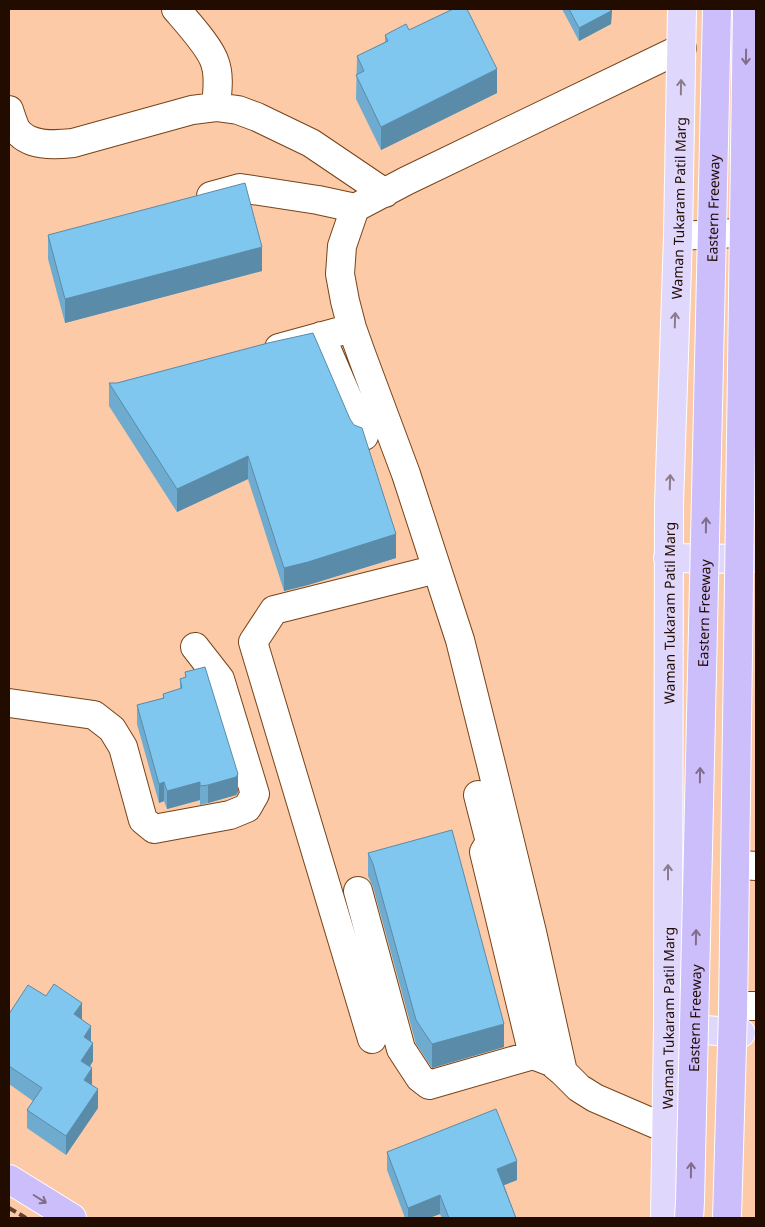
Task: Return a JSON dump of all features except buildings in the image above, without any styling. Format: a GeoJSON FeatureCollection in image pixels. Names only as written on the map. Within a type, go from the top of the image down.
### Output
{"type":"FeatureCollection","features":[{"type":"Feature","properties":{"kind":"highway","name":"Eastern Freeway"},"geometry":{"type":"LineString","coordinates":[[689,1218],[717,9]]}},
{"type":"Feature","properties":{"kind":"highway"},"geometry":{"type":"LineString","coordinates":[[727,1218],[733,1012],[747,9]]}},
{"type":"Feature","properties":{"kind":"highway"},"geometry":{"type":"LineString","coordinates":[[9,1179],[72,1218]]}},
{"type":"Feature","properties":{"kind":"main road","name":"Waman Tukaram Patil Marg"},"geometry":{"type":"LineString","coordinates":[[665,1218],[668,1027],[668,558],[678,236],[682,9]]}},
{"type":"Feature","properties":{"kind":"main road"},"geometry":{"type":"LineString","coordinates":[[735,1218],[741,1033],[749,1006],[748,559],[753,514],[756,158]]}},
{"type":"Feature","properties":{"kind":"main road"},"geometry":{"type":"LineString","coordinates":[[668,558],[748,559]]}},
{"type":"Feature","properties":{"kind":"main road"},"geometry":{"type":"LineString","coordinates":[[668,1027],[741,1033]]}},
{"type":"Feature","properties":{"kind":"street"},"geometry":{"type":"LineString","coordinates":[[176,9],[207,49],[215,63],[218,82],[216,107]]}},
{"type":"Feature","properties":{"kind":"street"},"geometry":{"type":"LineString","coordinates":[[184,203],[240,188],[318,200],[355,208],[414,177],[682,48]]}},
{"type":"Feature","properties":{"kind":"street"},"geometry":{"type":"LineString","coordinates":[[9,110],[17,130],[28,139],[43,143],[60,144],[73,143],[192,110],[216,107],[238,110],[311,143],[385,193]]}},
{"type":"Feature","properties":{"kind":"street"},"geometry":{"type":"LineString","coordinates":[[355,208],[342,246],[340,274],[345,301],[352,328],[406,474],[460,640],[492,764],[563,1072]]}},
{"type":"Feature","properties":{"kind":"street"},"geometry":{"type":"LineString","coordinates":[[678,236],[756,243]]}},
{"type":"Feature","properties":{"kind":"street"},"geometry":{"type":"LineString","coordinates":[[255,354],[352,328]]}},
{"type":"Feature","properties":{"kind":"street"},"geometry":{"type":"LineString","coordinates":[[321,336],[364,436]]}},
{"type":"Feature","properties":{"kind":"street"},"geometry":{"type":"LineString","coordinates":[[372,1039],[253,642],[274,610],[437,569]]}},
{"type":"Feature","properties":{"kind":"street"},"geometry":{"type":"LineString","coordinates":[[9,703],[94,715],[112,729],[122,747],[143,820],[154,829],[230,815],[247,808],[255,794],[220,679],[195,648]]}},
{"type":"Feature","properties":{"kind":"street"},"geometry":{"type":"LineString","coordinates":[[478,795],[490,842],[484,852],[533,1055]]}},
{"type":"Feature","properties":{"kind":"street"},"geometry":{"type":"LineString","coordinates":[[358,891],[401,1049],[420,1078],[428,1085],[533,1055],[551,1062],[579,1088],[595,1098],[667,1129]]}},
{"type":"Feature","properties":{"kind":"railway"},"geometry":{"type":"LineString","coordinates":[[9,1208],[26,1218]]}}]}
